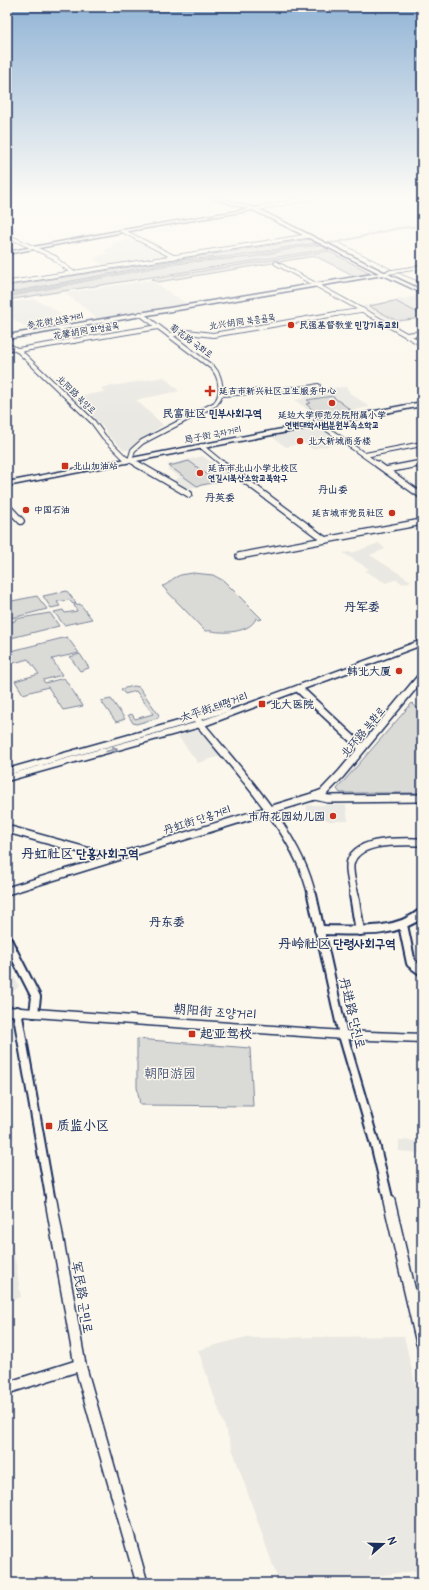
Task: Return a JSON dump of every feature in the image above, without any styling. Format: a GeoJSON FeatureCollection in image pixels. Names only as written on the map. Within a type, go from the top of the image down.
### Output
{"type":"FeatureCollection","features":[{"type":"Feature","properties":{"kind":"main road","name":"参花街 삼꽃거리"},"geometry":{"type":"LineString","coordinates":[[7,336],[390,272]]}},
{"type":"Feature","properties":{"kind":"main road"},"geometry":{"type":"LineString","coordinates":[[390,272],[422,288]]}},
{"type":"Feature","properties":{"kind":"main road"},"geometry":{"type":"LineString","coordinates":[[390,272],[422,292]]}},
{"type":"Feature","properties":{"kind":"main road","name":"参花街 삼꽃거리"},"geometry":{"type":"LineString","coordinates":[[7,336],[140,314]]}},
{"type":"Feature","properties":{"kind":"main road","name":"局子街 국자거리"},"geometry":{"type":"LineString","coordinates":[[7,482],[422,403]]}},
{"type":"Feature","properties":{"kind":"main road","name":"局子街 국자거리"},"geometry":{"type":"LineString","coordinates":[[128,458],[201,446],[318,422]]}},
{"type":"Feature","properties":{"kind":"main road","name":"太平街 태평거리"},"geometry":{"type":"LineString","coordinates":[[7,772],[199,722],[422,636]]}},
{"type":"Feature","properties":{"kind":"main road","name":"太平街 태평거리"},"geometry":{"type":"LineString","coordinates":[[7,778],[115,749],[199,722],[299,688],[422,642]]}},
{"type":"Feature","properties":{"kind":"main road","name":"朝阳街 조양거리"},"geometry":{"type":"LineString","coordinates":[[12,1011],[34,1014],[343,1035],[422,1038]]}},
{"type":"Feature","properties":{"kind":"street"},"geometry":{"type":"LineString","coordinates":[[7,283],[85,271]]}},
{"type":"Feature","properties":{"kind":"street"},"geometry":{"type":"LineString","coordinates":[[291,271],[422,344]]}},
{"type":"Feature","properties":{"kind":"street","name":"参花街 삼꽃거리"},"geometry":{"type":"LineString","coordinates":[[390,272],[395,271]]}},
{"type":"Feature","properties":{"kind":"street","name":"北兴胡同 북흥골목"},"geometry":{"type":"LineString","coordinates":[[169,335],[187,332],[213,336],[363,310]]}},
{"type":"Feature","properties":{"kind":"street","name":"菊花路 국화로"},"geometry":{"type":"LineString","coordinates":[[140,314],[215,370],[222,394]]}},
{"type":"Feature","properties":{"kind":"street","name":"花馨胡同 화형골목"},"geometry":{"type":"LineString","coordinates":[[18,350],[158,327]]}},
{"type":"Feature","properties":{"kind":"street"},"geometry":{"type":"LineString","coordinates":[[58,328],[74,341]]}},
{"type":"Feature","properties":{"kind":"street"},"geometry":{"type":"LineString","coordinates":[[406,335],[422,332]]}},
{"type":"Feature","properties":{"kind":"street","name":"北阳路 북양로"},"geometry":{"type":"LineString","coordinates":[[7,345],[18,350],[96,424],[104,438],[128,458],[190,494]]}},
{"type":"Feature","properties":{"kind":"street"},"geometry":{"type":"LineString","coordinates":[[128,458],[133,450],[142,442],[215,404],[219,401],[222,394],[309,388],[318,386]]}},
{"type":"Feature","properties":{"kind":"street"},"geometry":{"type":"LineString","coordinates":[[318,422],[422,496]]}},
{"type":"Feature","properties":{"kind":"street"},"geometry":{"type":"LineString","coordinates":[[365,455],[422,444]]}},
{"type":"Feature","properties":{"kind":"street"},"geometry":{"type":"LineString","coordinates":[[201,446],[230,470],[325,540]]}},
{"type":"Feature","properties":{"kind":"street"},"geometry":{"type":"LineString","coordinates":[[386,470],[422,463]]}},
{"type":"Feature","properties":{"kind":"street"},"geometry":{"type":"LineString","coordinates":[[7,506],[21,521]]}},
{"type":"Feature","properties":{"kind":"street"},"geometry":{"type":"LineString","coordinates":[[239,556],[422,522]]}},
{"type":"Feature","properties":{"kind":"street","name":"北环路 북환로"},"geometry":{"type":"LineString","coordinates":[[315,796],[326,790],[422,676]]}},
{"type":"Feature","properties":{"kind":"street"},"geometry":{"type":"LineString","coordinates":[[299,688],[362,748]]}},
{"type":"Feature","properties":{"kind":"street","name":"丹进路 단진로"},"geometry":{"type":"LineString","coordinates":[[199,722],[269,808],[298,854],[304,868],[309,882],[343,1035],[376,1148],[422,1343]]}},
{"type":"Feature","properties":{"kind":"street","name":"丹虹街 단홍거리"},"geometry":{"type":"LineString","coordinates":[[7,891],[269,808],[315,796],[328,799],[422,798]]}},
{"type":"Feature","properties":{"kind":"street"},"geometry":{"type":"LineString","coordinates":[[7,829],[112,858]]}},
{"type":"Feature","properties":{"kind":"street"},"geometry":{"type":"LineString","coordinates":[[360,931],[350,866],[353,855],[358,850],[381,843],[422,842]]}},
{"type":"Feature","properties":{"kind":"street"},"geometry":{"type":"LineString","coordinates":[[319,930],[360,931],[389,929],[404,925],[422,913]]}},
{"type":"Feature","properties":{"kind":"street"},"geometry":{"type":"LineString","coordinates":[[404,925],[411,963],[422,971]]}},
{"type":"Feature","properties":{"kind":"street"},"geometry":{"type":"LineString","coordinates":[[7,940],[36,997],[34,1014]]}},
{"type":"Feature","properties":{"kind":"street","name":"军民路 군민로"},"geometry":{"type":"LineString","coordinates":[[12,1011],[80,1365],[142,1583]]}},
{"type":"Feature","properties":{"kind":"street"},"geometry":{"type":"LineString","coordinates":[[7,1388],[80,1365]]}},
{"type":"Feature","properties":{"kind":"shaded area"},"geometry":{"type":"Polygon","coordinates":[[[151,280],[187,304],[98,319],[65,293],[151,280]]]}},
{"type":"Feature","properties":{"kind":"shaded area"},"geometry":{"type":"Polygon","coordinates":[[[418,296],[422,298],[422,318],[405,321],[388,321],[378,314],[361,306],[418,296]]]}},
{"type":"Feature","properties":{"kind":"shaded area"},"geometry":{"type":"Polygon","coordinates":[[[34,299],[51,307],[62,315],[55,316],[60,320],[36,325],[40,328],[30,330],[7,315],[7,303],[34,299]]]}},
{"type":"Feature","properties":{"kind":"shaded area"},"geometry":{"type":"Polygon","coordinates":[[[164,377],[179,391],[136,400],[163,425],[128,450],[124,450],[108,435],[104,428],[72,397],[104,392],[101,388],[164,377]]]}},
{"type":"Feature","properties":{"kind":"shaded area","name":"延边大学师范分院附属小学 연변대학사범분원부속소학교"},"geometry":{"type":"Polygon","coordinates":[[[346,387],[350,393],[370,407],[317,417],[295,400],[305,398],[304,396],[316,396],[314,389],[346,387]]]}},
{"type":"Feature","properties":{"kind":"shaded area"},"geometry":{"type":"Polygon","coordinates":[[[315,426],[342,443],[312,449],[304,443],[286,447],[269,435],[315,426]]]}},
{"type":"Feature","properties":{"kind":"shaded area","name":"延吉市北山小学北校区 연길시북산소학교북학구"},"geometry":{"type":"Polygon","coordinates":[[[203,456],[233,478],[186,489],[172,481],[180,477],[167,469],[170,468],[167,465],[203,456]]]}},
{"type":"Feature","properties":{"kind":"shaded area"},"geometry":{"type":"Polygon","coordinates":[[[379,543],[385,549],[370,555],[411,581],[403,584],[397,580],[394,580],[386,583],[365,571],[369,569],[343,553],[352,553],[379,543]]]}},
{"type":"Feature","properties":{"kind":"shaded area"},"geometry":{"type":"Polygon","coordinates":[[[201,728],[223,755],[198,763],[178,736],[201,728]]]}},
{"type":"Feature","properties":{"kind":"shaded area","name":"市府花园幼儿园"},"geometry":{"type":"Polygon","coordinates":[[[307,805],[346,805],[348,821],[329,821],[307,811],[307,805]]]}},
{"type":"Feature","properties":{"kind":"shaded area"},"geometry":{"type":"Polygon","coordinates":[[[7,963],[19,986],[12,993],[7,992],[7,963]]]}},
{"type":"Feature","properties":{"kind":"shaded area"},"geometry":{"type":"Polygon","coordinates":[[[420,1130],[422,1130],[422,1153],[399,1151],[399,1140],[417,1141],[420,1130]]]}},
{"type":"Feature","properties":{"kind":"shaded area"},"geometry":{"type":"Polygon","coordinates":[[[7,1211],[21,1297],[7,1302],[7,1211]]]}},
{"type":"Feature","properties":{"kind":"shaded area"},"geometry":{"type":"Polygon","coordinates":[[[404,1336],[422,1414],[422,1570],[321,1583],[279,1583],[198,1350],[242,1338],[404,1336]]]}},
{"type":"Feature","properties":{"kind":"green space"},"geometry":{"type":"Polygon","coordinates":[[[102,271],[123,271],[7,293],[7,286],[102,271]]]}},
{"type":"Feature","properties":{"kind":"green space"},"geometry":{"type":"Polygon","coordinates":[[[136,271],[188,271],[7,300],[7,297],[136,271]]]}},
{"type":"Feature","properties":{"kind":"green space"},"geometry":{"type":"Polygon","coordinates":[[[201,271],[223,271],[158,282],[152,279],[201,271]]]}},
{"type":"Feature","properties":{"kind":"green space"},"geometry":{"type":"Polygon","coordinates":[[[345,271],[367,271],[371,273],[355,276],[345,271]]]}},
{"type":"Feature","properties":{"kind":"green space"},"geometry":{"type":"Polygon","coordinates":[[[395,301],[422,315],[422,318],[397,321],[369,306],[395,301]]]}},
{"type":"Feature","properties":{"kind":"green space"},"geometry":{"type":"Polygon","coordinates":[[[332,396],[351,410],[320,416],[306,404],[311,403],[307,400],[332,396]]]}},
{"type":"Feature","properties":{"kind":"green space"},"geometry":{"type":"Polygon","coordinates":[[[189,461],[217,482],[197,486],[169,466],[189,461]]]}},
{"type":"Feature","properties":{"kind":"green space"},"geometry":{"type":"Polygon","coordinates":[[[193,573],[213,575],[224,581],[262,619],[259,620],[256,618],[254,622],[241,630],[225,632],[205,631],[162,586],[166,585],[178,576],[193,573]]]}},
{"type":"Feature","properties":{"kind":"green space"},"geometry":{"type":"Polygon","coordinates":[[[67,591],[76,603],[73,604],[69,600],[57,602],[60,606],[51,608],[43,596],[67,591]]]}},
{"type":"Feature","properties":{"kind":"green space"},"geometry":{"type":"Polygon","coordinates":[[[37,596],[47,609],[7,618],[7,602],[37,596]]]}},
{"type":"Feature","properties":{"kind":"green space"},"geometry":{"type":"Polygon","coordinates":[[[80,604],[92,619],[64,625],[54,612],[63,610],[65,613],[77,611],[74,605],[80,604]]]}},
{"type":"Feature","properties":{"kind":"green space"},"geometry":{"type":"Polygon","coordinates":[[[50,613],[59,626],[7,639],[7,623],[15,621],[15,619],[50,613]]]}},
{"type":"Feature","properties":{"kind":"green space"},"geometry":{"type":"Polygon","coordinates":[[[67,637],[79,653],[52,659],[62,675],[43,680],[45,683],[64,678],[83,706],[63,710],[48,687],[23,694],[15,681],[39,674],[28,659],[7,665],[7,652],[67,637]]]}},
{"type":"Feature","properties":{"kind":"green space"},"geometry":{"type":"Polygon","coordinates":[[[80,654],[89,668],[80,671],[70,657],[80,654]]]}},
{"type":"Feature","properties":{"kind":"green space"},"geometry":{"type":"Polygon","coordinates":[[[134,686],[139,687],[159,715],[158,718],[136,724],[133,723],[128,715],[132,714],[135,719],[153,714],[136,691],[125,694],[121,689],[134,686]]]}},
{"type":"Feature","properties":{"kind":"green space"},"geometry":{"type":"Polygon","coordinates":[[[111,699],[125,719],[116,722],[101,701],[111,699]]]}},
{"type":"Feature","properties":{"kind":"green space"},"geometry":{"type":"Polygon","coordinates":[[[412,703],[422,713],[422,793],[340,793],[337,789],[412,703]]]}},
{"type":"Feature","properties":{"kind":"green space","name":"朝阳游园"},"geometry":{"type":"Polygon","coordinates":[[[137,1039],[250,1048],[253,1106],[140,1105],[137,1087],[137,1039]]]}},
{"type":"Feature","properties":{"kind":"waterway"},"geometry":{"type":"LineString","coordinates":[[7,295],[133,271]]}},
{"type":"Feature","properties":{"kind":"waterway"},"geometry":{"type":"LineString","coordinates":[[396,272],[422,283]]}},
{"type":"Feature","properties":{"kind":"place","name":"民强基督教堂 민강기독교회"},"geometry":{"type":"Point","coordinates":[291,325]}},
{"type":"Feature","properties":{"kind":"place","name":"延吉市新兴社区卫生服务中心"},"geometry":{"type":"Point","coordinates":[210,391]}},
{"type":"Feature","properties":{"kind":"place","name":"延边大学师范分院附属小学 연변대학사범분원부속소학교"},"geometry":{"type":"Point","coordinates":[332,403]}},
{"type":"Feature","properties":{"kind":"place","name":"北大新城商务楼"},"geometry":{"type":"Point","coordinates":[300,441]}},
{"type":"Feature","properties":{"kind":"place","name":"北山加油站"},"geometry":{"type":"Point","coordinates":[65,466]}},
{"type":"Feature","properties":{"kind":"place","name":"延吉市北山小学北校区 연길시북산소학교북학구"},"geometry":{"type":"Point","coordinates":[200,473]}},
{"type":"Feature","properties":{"kind":"place","name":"中国石油"},"geometry":{"type":"Point","coordinates":[26,510]}},
{"type":"Feature","properties":{"kind":"place","name":"延吉城市党员社区"},"geometry":{"type":"Point","coordinates":[392,513]}},
{"type":"Feature","properties":{"kind":"place","name":"韩北大厦"},"geometry":{"type":"Point","coordinates":[399,671]}},
{"type":"Feature","properties":{"kind":"place","name":"北大医院"},"geometry":{"type":"Point","coordinates":[262,704]}},
{"type":"Feature","properties":{"kind":"place","name":"市府花园幼儿园"},"geometry":{"type":"Point","coordinates":[333,816]}},
{"type":"Feature","properties":{"kind":"place","name":"起亚驾校"},"geometry":{"type":"Point","coordinates":[192,1034]}},
{"type":"Feature","properties":{"kind":"place","name":"质监小区"},"geometry":{"type":"Point","coordinates":[49,1126]}},
{"type":"Feature","properties":{"kind":"district","name":"民富社区 민부사회구역"},"geometry":{"type":"Point","coordinates":[212,413]}},
{"type":"Feature","properties":{"kind":"district","name":"丹山委"},"geometry":{"type":"Point","coordinates":[333,490]}},
{"type":"Feature","properties":{"kind":"district","name":"丹英委"},"geometry":{"type":"Point","coordinates":[220,498]}},
{"type":"Feature","properties":{"kind":"district","name":"丹军委"},"geometry":{"type":"Point","coordinates":[362,607]}},
{"type":"Feature","properties":{"kind":"district","name":"丹虹社区 단홍사회구역"},"geometry":{"type":"Point","coordinates":[80,854]}},
{"type":"Feature","properties":{"kind":"district","name":"丹东委"},"geometry":{"type":"Point","coordinates":[167,922]}},
{"type":"Feature","properties":{"kind":"district","name":"丹岭社区 단령사회구역"},"geometry":{"type":"Point","coordinates":[337,944]}}]}
